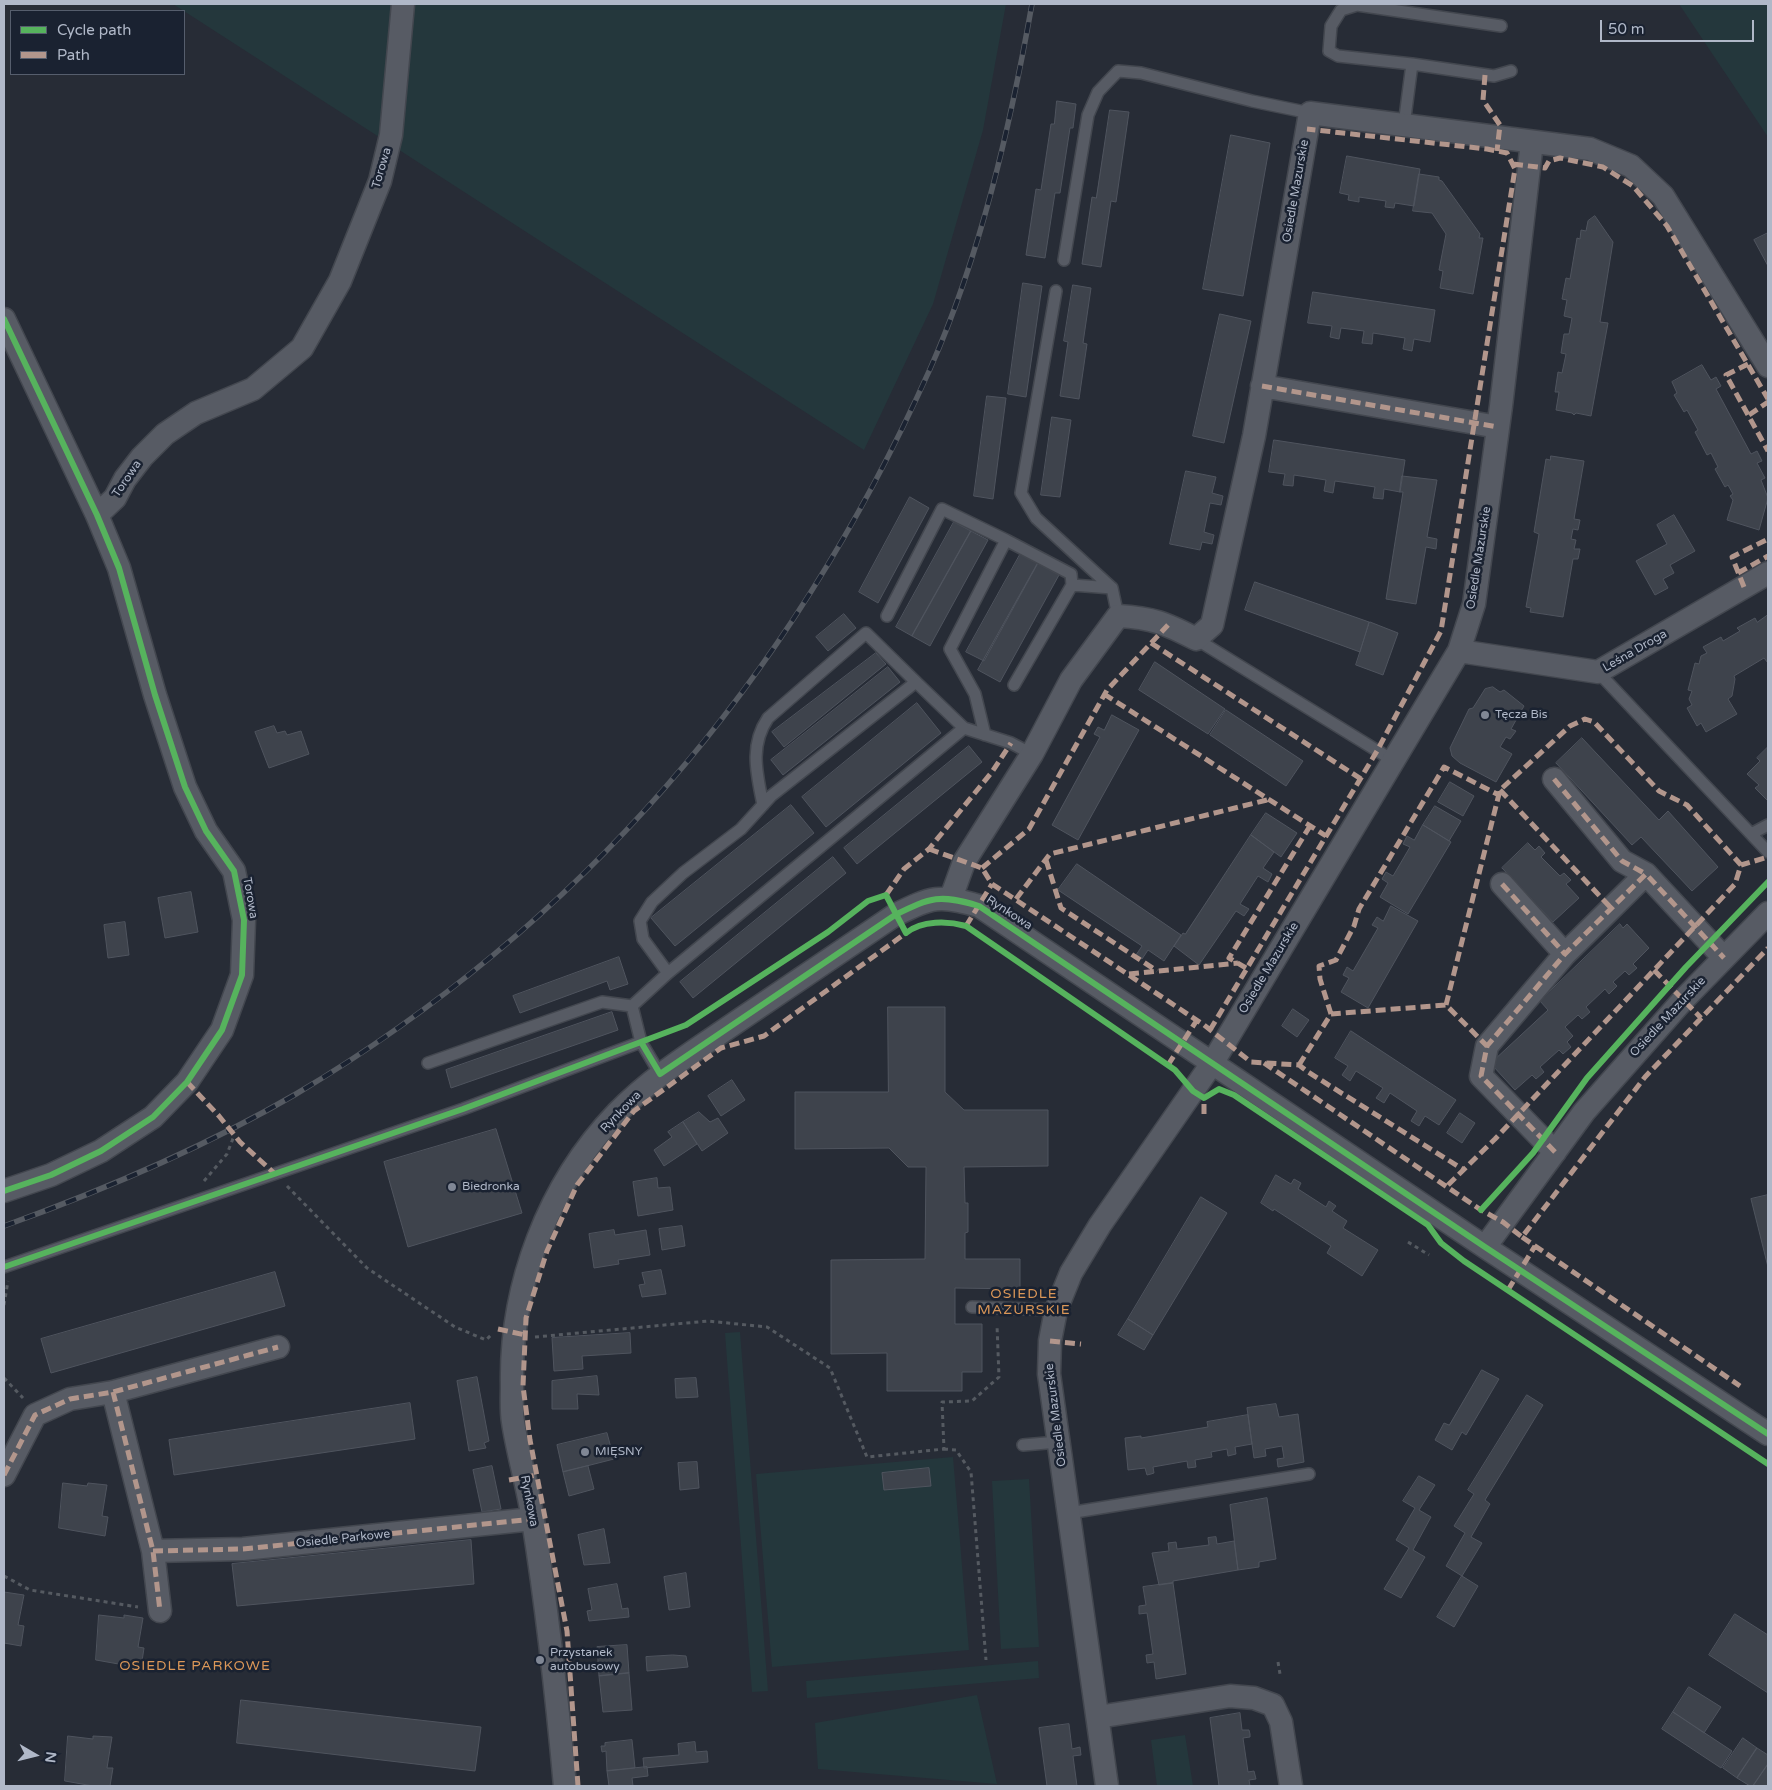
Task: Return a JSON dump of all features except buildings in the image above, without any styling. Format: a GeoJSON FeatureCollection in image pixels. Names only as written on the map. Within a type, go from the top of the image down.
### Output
{"type":"FeatureCollection","features":[{"type":"Feature","properties":{"kind":"street","name":"Torowa"},"geometry":{"type":"LineString","coordinates":[[4,1191],[51,1175],[101,1151],[153,1117],[187,1082],[222,1030],[242,975],[244,920],[234,872],[206,831],[185,787],[155,695],[119,568],[97,515],[115,498],[125,479],[142,456],[165,434],[196,413],[253,388],[302,348],[340,280],[380,180],[391,136],[403,4]]}},
{"type":"Feature","properties":{"kind":"street"},"geometry":{"type":"LineString","coordinates":[[1310,113],[1590,148],[1631,166],[1663,196],[1768,365]]}},
{"type":"Feature","properties":{"kind":"street","name":"Osiedle Mazurskie"},"geometry":{"type":"LineString","coordinates":[[1196,639],[1212,626],[1262,386],[1310,113]]}},
{"type":"Feature","properties":{"kind":"street","name":"Osiedle Mazurskie"},"geometry":{"type":"LineString","coordinates":[[1107,1786],[1049,1374],[1050,1342],[1056,1310],[1071,1273],[1100,1225],[1213,1062],[1459,651],[1474,604],[1498,427],[1532,142]]}},
{"type":"Feature","properties":{"kind":"street"},"geometry":{"type":"LineString","coordinates":[[4,319],[97,515]]}},
{"type":"Feature","properties":{"kind":"street"},"geometry":{"type":"LineString","coordinates":[[1262,386],[1498,427]]}},
{"type":"Feature","properties":{"kind":"street","name":"Leśna Droga"},"geometry":{"type":"LineString","coordinates":[[1459,651],[1598,672],[1768,573]]}},
{"type":"Feature","properties":{"kind":"street"},"geometry":{"type":"LineString","coordinates":[[951,898],[964,862],[1032,754],[1070,680],[1118,616],[1146,617],[1168,625],[1196,639]]}},
{"type":"Feature","properties":{"kind":"street"},"geometry":{"type":"LineString","coordinates":[[1554,779],[1622,861],[1646,874],[1724,958]]}},
{"type":"Feature","properties":{"kind":"street"},"geometry":{"type":"LineString","coordinates":[[1555,1152],[1481,1076],[1487,1046],[1565,954],[1646,874]]}},
{"type":"Feature","properties":{"kind":"street"},"geometry":{"type":"LineString","coordinates":[[1502,884],[1565,954]]}},
{"type":"Feature","properties":{"kind":"street","name":"Rynkowa"},"geometry":{"type":"LineString","coordinates":[[565,1786],[533,1520],[513,1420],[511,1350],[521,1290],[537,1242],[558,1192],[588,1148],[617,1114],[660,1074],[895,915],[926,900],[951,898],[979,906],[1485,1247],[1768,1434]]}},
{"type":"Feature","properties":{"kind":"street","name":"Osiedle Mazurskie"},"geometry":{"type":"LineString","coordinates":[[1485,1247],[1584,1112],[1629,1059],[1768,913]]}},
{"type":"Feature","properties":{"kind":"street"},"geometry":{"type":"LineString","coordinates":[[4,1475],[35,1414],[70,1399],[113,1392],[278,1347]]}},
{"type":"Feature","properties":{"kind":"street"},"geometry":{"type":"LineString","coordinates":[[113,1392],[153,1550],[160,1611]]}},
{"type":"Feature","properties":{"kind":"street","name":"Osiedle Parkowe"},"geometry":{"type":"LineString","coordinates":[[153,1550],[243,1549],[533,1520]]}},
{"type":"Feature","properties":{"kind":"street"},"geometry":{"type":"LineString","coordinates":[[1098,1717],[1230,1696],[1254,1698],[1273,1705],[1282,1722],[1291,1786]]}},
{"type":"Feature","properties":{"kind":"lane"},"geometry":{"type":"LineString","coordinates":[[1501,26],[1357,6],[1341,10],[1331,26],[1329,51],[1338,56],[1494,76],[1511,71]]}},
{"type":"Feature","properties":{"kind":"lane"},"geometry":{"type":"LineString","coordinates":[[1404,125],[1412,64]]}},
{"type":"Feature","properties":{"kind":"lane"},"geometry":{"type":"LineString","coordinates":[[1064,260],[1088,115],[1098,92],[1118,72],[1141,73],[1252,101],[1310,113]]}},
{"type":"Feature","properties":{"kind":"lane"},"geometry":{"type":"LineString","coordinates":[[1056,292],[1021,493],[1036,518],[1112,588],[1118,616]]}},
{"type":"Feature","properties":{"kind":"lane"},"geometry":{"type":"LineString","coordinates":[[887,616],[942,509],[1071,574],[1072,585],[1014,685]]}},
{"type":"Feature","properties":{"kind":"lane"},"geometry":{"type":"LineString","coordinates":[[985,734],[975,694],[950,649],[1006,540]]}},
{"type":"Feature","properties":{"kind":"lane"},"geometry":{"type":"LineString","coordinates":[[1072,585],[1112,588]]}},
{"type":"Feature","properties":{"kind":"lane"},"geometry":{"type":"LineString","coordinates":[[763,805],[756,766],[758,732],[768,718],[866,634],[964,728],[1010,743],[1032,754]]}},
{"type":"Feature","properties":{"kind":"lane"},"geometry":{"type":"LineString","coordinates":[[1196,639],[1394,761]]}},
{"type":"Feature","properties":{"kind":"lane"},"geometry":{"type":"LineString","coordinates":[[1598,672],[1768,852]]}},
{"type":"Feature","properties":{"kind":"lane"},"geometry":{"type":"LineString","coordinates":[[668,972],[643,939],[640,921],[652,902],[683,873],[741,829],[771,796],[916,682]]}},
{"type":"Feature","properties":{"kind":"lane"},"geometry":{"type":"LineString","coordinates":[[632,1006],[668,972],[964,728]]}},
{"type":"Feature","properties":{"kind":"lane"},"geometry":{"type":"LineString","coordinates":[[1751,834],[1768,825]]}},
{"type":"Feature","properties":{"kind":"lane"},"geometry":{"type":"LineString","coordinates":[[428,1063],[602,1002],[632,1006]]}},
{"type":"Feature","properties":{"kind":"lane"},"geometry":{"type":"LineString","coordinates":[[632,1006],[641,1042],[660,1074]]}},
{"type":"Feature","properties":{"kind":"lane"},"geometry":{"type":"LineString","coordinates":[[7,1266],[463,1109],[641,1042]]}},
{"type":"Feature","properties":{"kind":"lane"},"geometry":{"type":"LineString","coordinates":[[972,1307],[1056,1310]]}},
{"type":"Feature","properties":{"kind":"lane"},"geometry":{"type":"LineString","coordinates":[[1023,1445],[1058,1442]]}},
{"type":"Feature","properties":{"kind":"lane"},"geometry":{"type":"LineString","coordinates":[[1069,1513],[1309,1474]]}},
{"type":"Feature","properties":{"kind":"path"},"geometry":{"type":"LineString","coordinates":[[187,1204],[217,1164],[228,1154],[234,1136]]}},
{"type":"Feature","properties":{"kind":"path"},"geometry":{"type":"LineString","coordinates":[[274,1173],[367,1268],[455,1327],[486,1340],[498,1329]]}},
{"type":"Feature","properties":{"kind":"path"},"geometry":{"type":"LineString","coordinates":[[1408,1242],[1429,1255]]}},
{"type":"Feature","properties":{"kind":"path"},"geometry":{"type":"LineString","coordinates":[[4,1305],[7,1266]]}},
{"type":"Feature","properties":{"kind":"path"},"geometry":{"type":"LineString","coordinates":[[526,1335],[535,1337],[708,1321],[767,1327],[830,1368],[867,1457],[956,1450],[971,1472],[986,1660]]}},
{"type":"Feature","properties":{"kind":"path"},"geometry":{"type":"LineString","coordinates":[[944,1450],[942,1402],[972,1401],[999,1376],[996,1325],[1005,1324]]}},
{"type":"Feature","properties":{"kind":"path"},"geometry":{"type":"LineString","coordinates":[[4,1378],[35,1414]]}},
{"type":"Feature","properties":{"kind":"path"},"geometry":{"type":"LineString","coordinates":[[4,1576],[30,1590],[160,1611]]}},
{"type":"Feature","properties":{"kind":"path"},"geometry":{"type":"LineString","coordinates":[[1278,1662],[1280,1674]]}},
{"type":"Feature","properties":{"kind":"green space"},"geometry":{"type":"Polygon","coordinates":[[[173,4],[1006,4],[983,130],[933,304],[864,450],[173,4]]]}},
{"type":"Feature","properties":{"kind":"green space"},"geometry":{"type":"Polygon","coordinates":[[[1679,4],[1768,4],[1768,137],[1679,4]]]}},
{"type":"Feature","properties":{"kind":"green space"},"geometry":{"type":"Polygon","coordinates":[[[740,1332],[768,1691],[752,1692],[725,1333],[740,1332]]]}},
{"type":"Feature","properties":{"kind":"green space"},"geometry":{"type":"Polygon","coordinates":[[[953,1457],[969,1650],[772,1667],[756,1474],[953,1457]]]}},
{"type":"Feature","properties":{"kind":"green space"},"geometry":{"type":"Polygon","coordinates":[[[1029,1479],[1039,1647],[1001,1649],[992,1481],[1029,1479]]]}},
{"type":"Feature","properties":{"kind":"green space"},"geometry":{"type":"Polygon","coordinates":[[[1038,1661],[1039,1678],[807,1698],[806,1681],[1038,1661]]]}},
{"type":"Feature","properties":{"kind":"green space"},"geometry":{"type":"Polygon","coordinates":[[[977,1695],[997,1784],[818,1769],[815,1723],[977,1695]]]}},
{"type":"Feature","properties":{"kind":"green space"},"geometry":{"type":"Polygon","coordinates":[[[1185,1735],[1193,1786],[1157,1786],[1151,1740],[1185,1735]]]}},
{"type":"Feature","properties":{"kind":"railway"},"geometry":{"type":"LineString","coordinates":[[4,1226],[79,1198],[153,1167],[261,1114],[296,1094],[401,1026],[498,951],[587,870],[670,782],[745,688],[814,587],[875,481],[930,369],[964,281],[992,190],[1014,97],[1032,4]]}},
{"type":"Feature","properties":{"kind":"marked path"},"geometry":{"type":"LineString","coordinates":[[1485,75],[1483,100],[1500,125],[1497,151]]}},
{"type":"Feature","properties":{"kind":"marked path"},"geometry":{"type":"LineString","coordinates":[[1210,1030],[1377,751],[1441,631],[1515,169],[1507,153],[1487,149],[1307,129]]}},
{"type":"Feature","properties":{"kind":"marked path"},"geometry":{"type":"LineString","coordinates":[[1513,164],[1545,168],[1549,161],[1560,158],[1603,167],[1633,186],[1667,226],[1768,399]]}},
{"type":"Feature","properties":{"kind":"marked path"},"geometry":{"type":"LineString","coordinates":[[1748,364],[1726,375],[1768,451]]}},
{"type":"Feature","properties":{"kind":"marked path"},"geometry":{"type":"LineString","coordinates":[[1262,386],[1498,427]]}},
{"type":"Feature","properties":{"kind":"marked path"},"geometry":{"type":"LineString","coordinates":[[1749,415],[1768,402]]}},
{"type":"Feature","properties":{"kind":"marked path"},"geometry":{"type":"LineString","coordinates":[[1744,587],[1732,557],[1768,539]]}},
{"type":"Feature","properties":{"kind":"marked path"},"geometry":{"type":"LineString","coordinates":[[1738,573],[1768,556]]}},
{"type":"Feature","properties":{"kind":"marked path"},"geometry":{"type":"LineString","coordinates":[[982,868],[1029,829],[1107,690],[1168,625]]}},
{"type":"Feature","properties":{"kind":"marked path"},"geometry":{"type":"LineString","coordinates":[[1151,643],[1361,779]]}},
{"type":"Feature","properties":{"kind":"marked path"},"geometry":{"type":"LineString","coordinates":[[1104,694],[1326,836]]}},
{"type":"Feature","properties":{"kind":"marked path"},"geometry":{"type":"LineString","coordinates":[[1446,1005],[1500,790],[1570,726],[1585,719],[1594,722],[1659,791],[1687,805],[1741,865]]}},
{"type":"Feature","properties":{"kind":"marked path"},"geometry":{"type":"LineString","coordinates":[[886,895],[904,869],[929,849],[992,772],[1011,743]]}},
{"type":"Feature","properties":{"kind":"marked path"},"geometry":{"type":"LineString","coordinates":[[1331,1014],[1320,979],[1319,966],[1336,960],[1354,926],[1359,909],[1444,767],[1499,795]]}},
{"type":"Feature","properties":{"kind":"marked path"},"geometry":{"type":"LineString","coordinates":[[1554,779],[1622,861],[1646,874]]}},
{"type":"Feature","properties":{"kind":"marked path"},"geometry":{"type":"LineString","coordinates":[[1500,790],[1611,908]]}},
{"type":"Feature","properties":{"kind":"marked path"},"geometry":{"type":"LineString","coordinates":[[1016,899],[1050,854],[1267,800]]}},
{"type":"Feature","properties":{"kind":"marked path"},"geometry":{"type":"LineString","coordinates":[[1246,968],[1229,958],[1310,826]]}},
{"type":"Feature","properties":{"kind":"marked path"},"geometry":{"type":"LineString","coordinates":[[929,849],[982,868],[992,884],[1204,1025],[1251,1062],[1299,1065],[1464,1170]]}},
{"type":"Feature","properties":{"kind":"marked path"},"geometry":{"type":"LineString","coordinates":[[1448,1185],[1495,1139],[1735,884],[1741,865],[1768,857]]}},
{"type":"Feature","properties":{"kind":"marked path"},"geometry":{"type":"LineString","coordinates":[[1046,860],[1061,908],[1157,971]]}},
{"type":"Feature","properties":{"kind":"marked path"},"geometry":{"type":"LineString","coordinates":[[1555,1152],[1481,1076],[1487,1046],[1565,954],[1646,874],[1724,958]]}},
{"type":"Feature","properties":{"kind":"marked path"},"geometry":{"type":"LineString","coordinates":[[966,926],[992,884]]}},
{"type":"Feature","properties":{"kind":"marked path"},"geometry":{"type":"LineString","coordinates":[[1502,884],[1565,954]]}},
{"type":"Feature","properties":{"kind":"marked path"},"geometry":{"type":"LineString","coordinates":[[578,1786],[567,1631],[530,1440],[523,1386],[526,1318],[547,1251],[577,1185],[634,1111],[721,1048],[764,1036],[906,933]]}},
{"type":"Feature","properties":{"kind":"marked path"},"geometry":{"type":"LineString","coordinates":[[1264,1063],[1481,1210],[1503,1222],[1522,1237],[1645,1077],[1768,948]]}},
{"type":"Feature","properties":{"kind":"marked path"},"geometry":{"type":"LineString","coordinates":[[1129,974],[1238,963]]}},
{"type":"Feature","properties":{"kind":"marked path"},"geometry":{"type":"LineString","coordinates":[[1654,970],[1701,1018]]}},
{"type":"Feature","properties":{"kind":"marked path"},"geometry":{"type":"LineString","coordinates":[[1299,1065],[1331,1014],[1446,1005],[1487,1046]]}},
{"type":"Feature","properties":{"kind":"marked path"},"geometry":{"type":"LineString","coordinates":[[1168,1065],[1197,1020]]}},
{"type":"Feature","properties":{"kind":"marked path"},"geometry":{"type":"LineString","coordinates":[[187,1082],[240,1142],[274,1173]]}},
{"type":"Feature","properties":{"kind":"marked path"},"geometry":{"type":"LineString","coordinates":[[1204,1098],[1204,1114]]}},
{"type":"Feature","properties":{"kind":"marked path"},"geometry":{"type":"LineString","coordinates":[[1522,1237],[1740,1386]]}},
{"type":"Feature","properties":{"kind":"marked path"},"geometry":{"type":"LineString","coordinates":[[1508,1290],[1535,1246]]}},
{"type":"Feature","properties":{"kind":"marked path"},"geometry":{"type":"LineString","coordinates":[[498,1329],[525,1335]]}},
{"type":"Feature","properties":{"kind":"marked path"},"geometry":{"type":"LineString","coordinates":[[1050,1341],[1081,1344]]}},
{"type":"Feature","properties":{"kind":"marked path"},"geometry":{"type":"LineString","coordinates":[[4,1475],[35,1415],[70,1399],[113,1392],[278,1347]]}},
{"type":"Feature","properties":{"kind":"marked path"},"geometry":{"type":"LineString","coordinates":[[113,1392],[153,1551],[160,1611]]}},
{"type":"Feature","properties":{"kind":"marked path"},"geometry":{"type":"LineString","coordinates":[[509,1480],[537,1475]]}},
{"type":"Feature","properties":{"kind":"marked path"},"geometry":{"type":"LineString","coordinates":[[153,1551],[243,1549],[533,1519]]}},
{"type":"Feature","properties":{"kind":"cycle path"},"geometry":{"type":"LineString","coordinates":[[4,319],[97,515],[119,568],[155,695],[185,787],[206,831],[234,871],[244,920],[242,975],[222,1030],[187,1082],[153,1117],[101,1151],[51,1175],[4,1191]]}},
{"type":"Feature","properties":{"kind":"cycle path"},"geometry":{"type":"LineString","coordinates":[[1481,1210],[1533,1153],[1587,1078],[1686,967],[1768,882]]}},
{"type":"Feature","properties":{"kind":"cycle path"},"geometry":{"type":"LineString","coordinates":[[4,1267],[463,1109],[686,1025],[828,932],[868,901],[886,895],[906,933],[920,926],[935,923],[951,923],[966,926],[1175,1070],[1193,1091],[1204,1098],[1219,1089],[1234,1095],[1428,1225],[1441,1243],[1464,1261],[1768,1464]]}},
{"type":"Feature","properties":{"kind":"cycle path"},"geometry":{"type":"LineString","coordinates":[[641,1042],[660,1074],[895,915],[918,904],[936,899],[954,900],[979,906],[1485,1247],[1768,1434]]}},
{"type":"Feature","properties":{"kind":"place","name":"Tęcza Bis"},"geometry":{"type":"Point","coordinates":[1485,715]}},
{"type":"Feature","properties":{"kind":"place","name":"Biedronka"},"geometry":{"type":"Point","coordinates":[452,1187]}},
{"type":"Feature","properties":{"kind":"place","name":"MIĘSNY"},"geometry":{"type":"Point","coordinates":[585,1452]}},
{"type":"Feature","properties":{"kind":"place","name":"Przystanek autobusowy"},"geometry":{"type":"Point","coordinates":[540,1660]}},
{"type":"Feature","properties":{"kind":"district","name":"OSIEDLE MAZURSKIE"},"geometry":{"type":"Point","coordinates":[1024,1302]}},
{"type":"Feature","properties":{"kind":"district","name":"OSIEDLE PARKOWE"},"geometry":{"type":"Point","coordinates":[195,1666]}}]}
